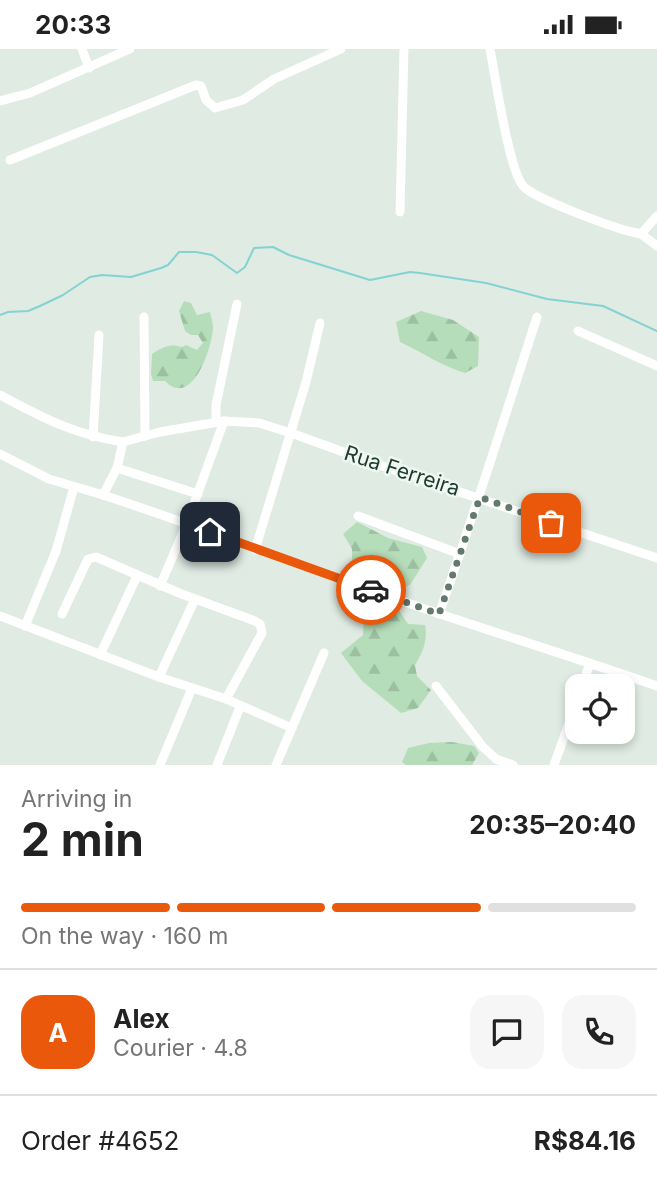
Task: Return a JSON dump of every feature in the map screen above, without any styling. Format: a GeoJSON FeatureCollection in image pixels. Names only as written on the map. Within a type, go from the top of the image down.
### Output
{"type":"FeatureCollection","features":[{"type":"Feature","properties":{"kind":"street"},"geometry":{"type":"LineString","coordinates":[[82,49],[89,68]]}},
{"type":"Feature","properties":{"kind":"street"},"geometry":{"type":"LineString","coordinates":[[0,101],[30,93],[130,49]]}},
{"type":"Feature","properties":{"kind":"street"},"geometry":{"type":"LineString","coordinates":[[10,159],[196,85],[201,86],[206,100],[215,108],[236,103],[274,79],[341,49]]}},
{"type":"Feature","properties":{"kind":"street"},"geometry":{"type":"LineString","coordinates":[[400,212],[404,49]]}},
{"type":"Feature","properties":{"kind":"street"},"geometry":{"type":"LineString","coordinates":[[490,49],[514,165],[522,186],[588,217],[641,235],[657,246]]}},
{"type":"Feature","properties":{"kind":"street"},"geometry":{"type":"LineString","coordinates":[[641,235],[657,216]]}},
{"type":"Feature","properties":{"kind":"street"},"geometry":{"type":"LineString","coordinates":[[160,586],[198,494],[220,422],[216,405],[237,304]]}},
{"type":"Feature","properties":{"kind":"street"},"geometry":{"type":"LineString","coordinates":[[144,317],[145,436]]}},
{"type":"Feature","properties":{"kind":"street"},"geometry":{"type":"LineString","coordinates":[[439,614],[480,497],[537,317]]}},
{"type":"Feature","properties":{"kind":"street"},"geometry":{"type":"LineString","coordinates":[[255,550],[306,383],[320,323]]}},
{"type":"Feature","properties":{"kind":"street"},"geometry":{"type":"LineString","coordinates":[[578,331],[657,366]]}},
{"type":"Feature","properties":{"kind":"street"},"geometry":{"type":"LineString","coordinates":[[93,437],[99,335]]}},
{"type":"Feature","properties":{"kind":"street"},"geometry":{"type":"LineString","coordinates":[[0,395],[64,428],[123,442],[117,468],[103,495]]}},
{"type":"Feature","properties":{"kind":"street","name":"Rua Ferreira"},"geometry":{"type":"LineString","coordinates":[[123,442],[220,422],[259,423],[657,558]]}},
{"type":"Feature","properties":{"kind":"street"},"geometry":{"type":"LineString","coordinates":[[0,454],[49,479],[187,523],[255,550],[439,614],[657,686]]}},
{"type":"Feature","properties":{"kind":"street"},"geometry":{"type":"LineString","coordinates":[[117,468],[198,494]]}},
{"type":"Feature","properties":{"kind":"street"},"geometry":{"type":"LineString","coordinates":[[24,626],[56,551],[74,487]]}},
{"type":"Feature","properties":{"kind":"street"},"geometry":{"type":"LineString","coordinates":[[358,516],[460,554]]}},
{"type":"Feature","properties":{"kind":"street"},"geometry":{"type":"LineString","coordinates":[[62,614],[88,559],[96,557],[160,586],[255,621],[262,628],[262,633],[226,699]]}},
{"type":"Feature","properties":{"kind":"street"},"geometry":{"type":"LineString","coordinates":[[100,655],[137,576]]}},
{"type":"Feature","properties":{"kind":"street"},"geometry":{"type":"LineString","coordinates":[[159,677],[195,599]]}},
{"type":"Feature","properties":{"kind":"street"},"geometry":{"type":"LineString","coordinates":[[0,617],[159,677],[226,699],[292,728]]}},
{"type":"Feature","properties":{"kind":"street"},"geometry":{"type":"LineString","coordinates":[[276,765],[324,653]]}},
{"type":"Feature","properties":{"kind":"street"},"geometry":{"type":"LineString","coordinates":[[586,674],[590,663]]}},
{"type":"Feature","properties":{"kind":"street"},"geometry":{"type":"LineString","coordinates":[[436,686],[483,747],[496,759],[513,765]]}},
{"type":"Feature","properties":{"kind":"street"},"geometry":{"type":"LineString","coordinates":[[160,765],[192,688]]}},
{"type":"Feature","properties":{"kind":"street"},"geometry":{"type":"LineString","coordinates":[[217,765],[240,707]]}},
{"type":"Feature","properties":{"kind":"street"},"geometry":{"type":"LineString","coordinates":[[554,765],[565,734]]}},
{"type":"Feature","properties":{"kind":"green space"},"geometry":{"type":"Polygon","coordinates":[[[184,301],[191,303],[197,315],[210,312],[213,328],[209,349],[199,373],[184,387],[175,388],[165,381],[153,381],[152,354],[170,346],[186,345],[197,350],[203,343],[198,335],[185,331],[179,311],[184,301]]]}},
{"type":"Feature","properties":{"kind":"green space"},"geometry":{"type":"Polygon","coordinates":[[[421,311],[453,320],[479,337],[478,366],[465,373],[400,342],[396,322],[421,311]]]}},
{"type":"Feature","properties":{"kind":"green space"},"geometry":{"type":"Polygon","coordinates":[[[357,522],[388,538],[422,547],[427,558],[410,585],[402,588],[393,582],[358,572],[352,563],[352,549],[343,534],[357,522]]]}},
{"type":"Feature","properties":{"kind":"green space"},"geometry":{"type":"Polygon","coordinates":[[[377,600],[396,606],[408,624],[425,625],[424,646],[415,665],[417,676],[431,690],[418,708],[401,713],[362,681],[341,653],[363,635],[364,615],[377,600]]]}},
{"type":"Feature","properties":{"kind":"green space"},"geometry":{"type":"Polygon","coordinates":[[[452,742],[474,746],[479,753],[472,765],[406,765],[402,762],[408,748],[429,743],[452,742]]]}},
{"type":"Feature","properties":{"kind":"waterway"},"geometry":{"type":"LineString","coordinates":[[0,315],[28,311],[40,306],[90,277],[131,277],[161,268],[168,265],[179,252],[212,255],[237,273],[245,267],[254,248],[273,247],[289,255],[370,280],[410,272],[420,273],[486,283],[547,299],[603,306],[657,331]]}},
{"type":"Feature","properties":{"kind":"way so far"},"geometry":{"type":"LineString","coordinates":[[371,590],[439,614],[480,497],[551,523]]}},
{"type":"Feature","properties":{"kind":"route"},"geometry":{"type":"LineString","coordinates":[[210,532],[371,590]]}}]}
